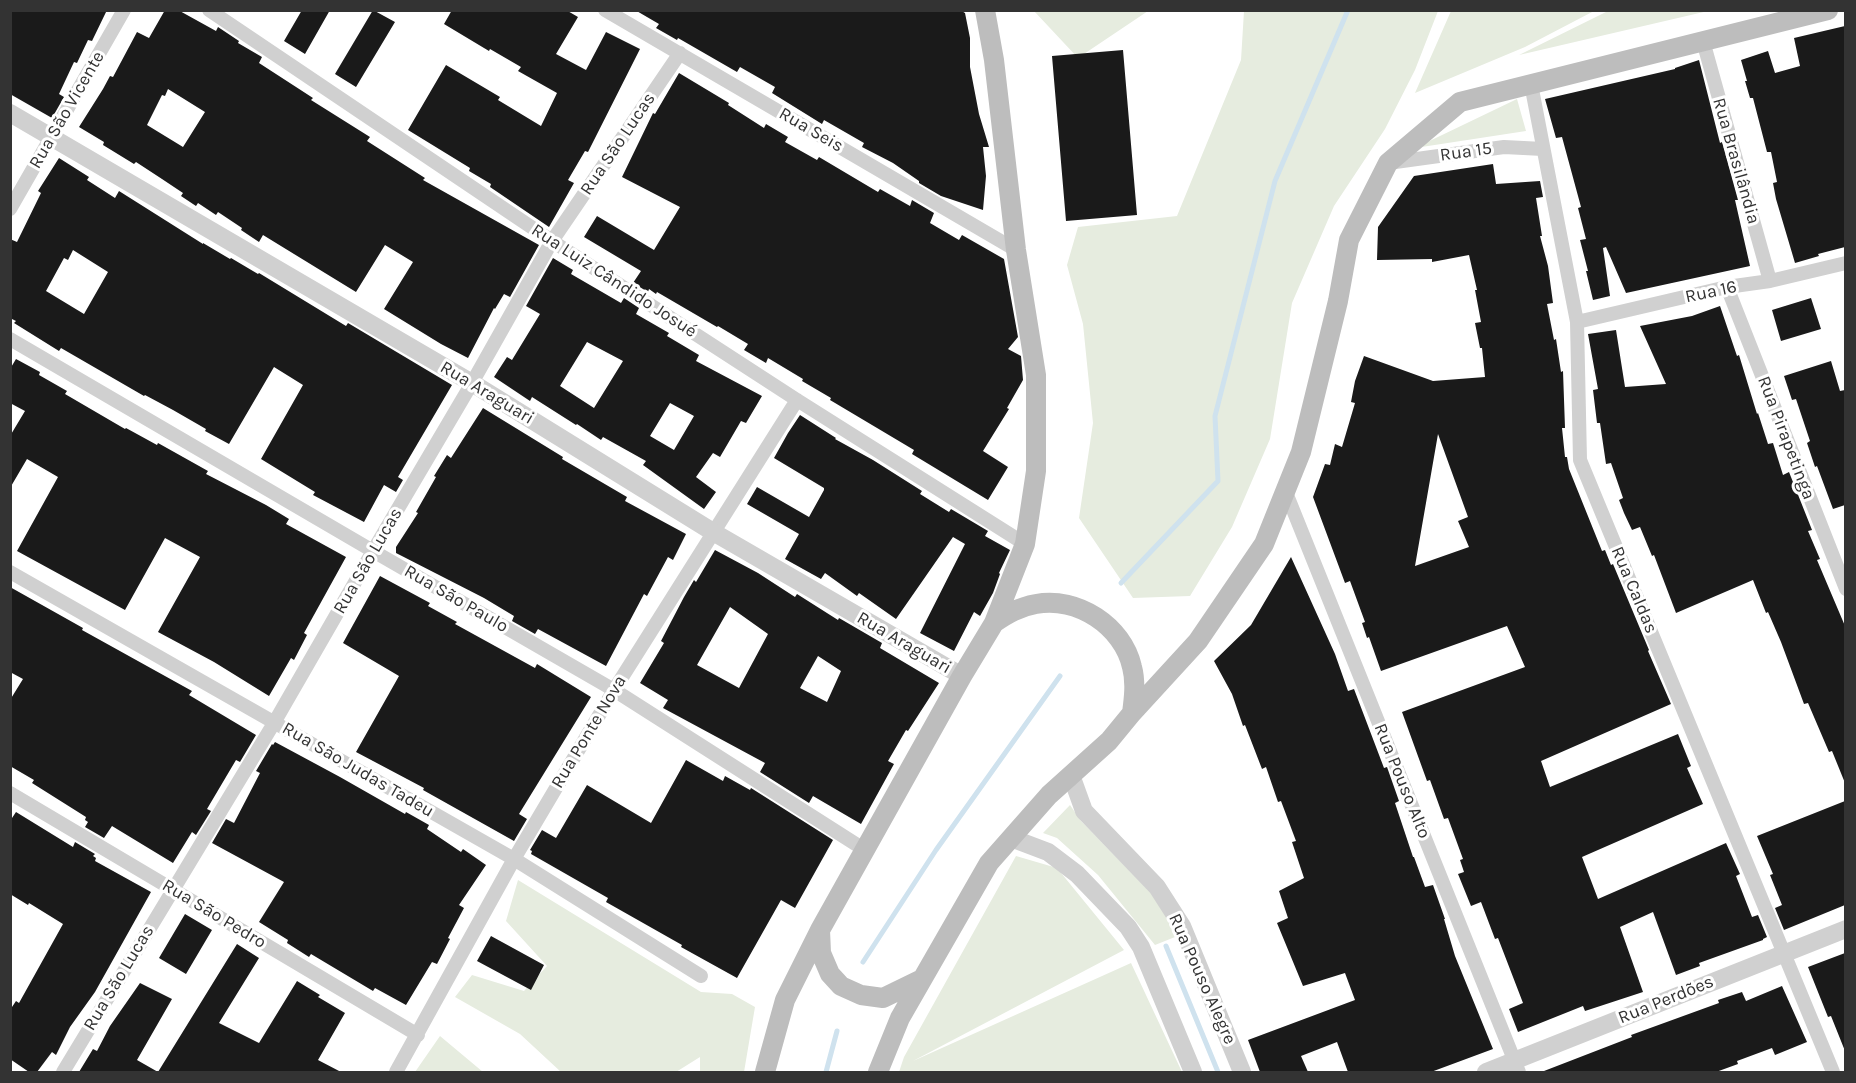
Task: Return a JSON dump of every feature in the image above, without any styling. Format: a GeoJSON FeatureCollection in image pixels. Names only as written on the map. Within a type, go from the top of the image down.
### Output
{"type":"FeatureCollection","features":[{"type":"Feature","properties":{"kind":"main road"},"geometry":{"type":"LineString","coordinates":[[765,1072],[785,1000],[820,930],[994,623],[1025,544],[1036,471],[1036,375],[1017,250],[994,60],[985,10]]}},
{"type":"Feature","properties":{"kind":"main road"},"geometry":{"type":"LineString","coordinates":[[878,1072],[900,1018],[989,863],[1049,795],[1109,741],[1131,713],[1198,641],[1263,543],[1301,452],[1338,301],[1349,240],[1388,164],[1460,102],[1828,10]]}},
{"type":"Feature","properties":{"kind":"main road"},"geometry":{"type":"LineString","coordinates":[[994,623],[1014,610],[1038,603],[1062,604],[1086,611],[1107,624],[1123,643],[1132,666],[1135,690],[1131,713]]}},
{"type":"Feature","properties":{"kind":"main road"},"geometry":{"type":"LineString","coordinates":[[820,930],[821,953],[830,974],[840,986],[861,995],[883,998],[923,979]]}},
{"type":"Feature","properties":{"kind":"street","name":"Rua São Vicente"},"geometry":{"type":"LineString","coordinates":[[10,209],[124,10]]}},
{"type":"Feature","properties":{"kind":"street","name":"Rua Luiz Cândido Josué"},"geometry":{"type":"LineString","coordinates":[[209,10],[552,241],[1025,544]]}},
{"type":"Feature","properties":{"kind":"street","name":"Rua Seis"},"geometry":{"type":"LineString","coordinates":[[605,10],[1017,250]]}},
{"type":"Feature","properties":{"kind":"street","name":"Rua Brasilândia"},"geometry":{"type":"LineString","coordinates":[[1703,41],[1770,281]]}},
{"type":"Feature","properties":{"kind":"street","name":"Rua São Lucas"},"geometry":{"type":"LineString","coordinates":[[63,1072],[274,723],[552,241],[680,53]]}},
{"type":"Feature","properties":{"kind":"street","name":"Rua Caldas"},"geometry":{"type":"LineString","coordinates":[[1531,84],[1577,322],[1580,460],[1833,1072]]}},
{"type":"Feature","properties":{"kind":"street","name":"Rua Araguari"},"geometry":{"type":"LineString","coordinates":[[10,113],[472,383],[713,532],[962,676]]}},
{"type":"Feature","properties":{"kind":"street","name":"Rua 15"},"geometry":{"type":"LineString","coordinates":[[1388,164],[1504,147],[1544,149]]}},
{"type":"Feature","properties":{"kind":"street","name":"Rua 16"},"geometry":{"type":"LineString","coordinates":[[1577,322],[1727,287],[1770,281],[1845,263]]}},
{"type":"Feature","properties":{"kind":"street","name":"Rua Pirapetinga"},"geometry":{"type":"LineString","coordinates":[[1727,287],[1845,590]]}},
{"type":"Feature","properties":{"kind":"street","name":"Rua São Paulo"},"geometry":{"type":"LineString","coordinates":[[10,339],[614,690],[865,850]]}},
{"type":"Feature","properties":{"kind":"street","name":"Rua Ponte Nova"},"geometry":{"type":"LineString","coordinates":[[396,1072],[514,859],[614,690],[797,400]]}},
{"type":"Feature","properties":{"kind":"street","name":"Rua Pouso Alto"},"geometry":{"type":"LineString","coordinates":[[1285,490],[1516,1067]]}},
{"type":"Feature","properties":{"kind":"street","name":"Rua São Judas Tadeu"},"geometry":{"type":"LineString","coordinates":[[10,572],[514,859],[700,976]]}},
{"type":"Feature","properties":{"kind":"street","name":"Rua Pouso Alegre"},"geometry":{"type":"LineString","coordinates":[[1071,775],[1084,812],[1157,887],[1182,926],[1242,1072]]}},
{"type":"Feature","properties":{"kind":"street","name":"Rua São Pedro"},"geometry":{"type":"LineString","coordinates":[[10,793],[418,1035]]}},
{"type":"Feature","properties":{"kind":"street"},"geometry":{"type":"LineString","coordinates":[[1011,838],[1056,857],[1077,874],[1128,927],[1141,947],[1193,1072]]}},
{"type":"Feature","properties":{"kind":"street","name":"Rua Perdões"},"geometry":{"type":"LineString","coordinates":[[1486,1072],[1516,1067],[1845,929]]}},
{"type":"Feature","properties":{"kind":"shaded area"},"geometry":{"type":"Polygon","coordinates":[[[1451,10],[1594,11],[1525,47],[1415,93],[1451,10]]]}},
{"type":"Feature","properties":{"kind":"shaded area"},"geometry":{"type":"Polygon","coordinates":[[[1034,11],[1148,11],[1078,58],[1034,11]]]}},
{"type":"Feature","properties":{"kind":"shaded area"},"geometry":{"type":"Polygon","coordinates":[[[1244,11],[1438,11],[1415,70],[1385,129],[1334,206],[1292,303],[1270,439],[1232,527],[1190,596],[1133,598],[1079,518],[1093,423],[1083,324],[1067,265],[1078,227],[1177,216],[1241,60],[1244,11]]]}},
{"type":"Feature","properties":{"kind":"shaded area"},"geometry":{"type":"Polygon","coordinates":[[[1608,11],[1708,11],[1519,55],[1608,11]]]}},
{"type":"Feature","properties":{"kind":"shaded area"},"geometry":{"type":"Polygon","coordinates":[[[1517,99],[1526,131],[1415,148],[1517,99]]]}},
{"type":"Feature","properties":{"kind":"shaded area"},"geometry":{"type":"Polygon","coordinates":[[[1070,805],[1081,821],[1153,895],[1180,935],[1155,945],[1098,875],[1057,838],[1043,833],[1070,805]]]}},
{"type":"Feature","properties":{"kind":"shaded area"},"geometry":{"type":"Polygon","coordinates":[[[1016,856],[1057,868],[1124,950],[913,1061],[1131,963],[1182,1072],[899,1072],[904,1057],[1016,856]]]}},
{"type":"Feature","properties":{"kind":"shaded area"},"geometry":{"type":"Polygon","coordinates":[[[518,880],[701,992],[732,994],[755,1007],[744,1072],[700,1072],[700,1057],[676,1072],[561,1072],[520,1034],[455,997],[472,975],[524,991],[547,966],[506,921],[518,880]]]}},
{"type":"Feature","properties":{"kind":"shaded area"},"geometry":{"type":"Polygon","coordinates":[[[440,1036],[483,1072],[415,1072],[440,1036]]]}},
{"type":"Feature","properties":{"kind":"building"},"geometry":{"type":"Polygon","coordinates":[[[10,10],[107,10],[92,41],[88,40],[77,63],[74,62],[59,94],[64,97],[52,118],[10,94],[10,10]]]}},
{"type":"Feature","properties":{"kind":"building"},"geometry":{"type":"Polygon","coordinates":[[[165,10],[178,10],[216,31],[218,27],[239,41],[238,43],[262,57],[259,63],[313,98],[311,100],[370,137],[367,141],[425,178],[423,180],[539,245],[510,297],[504,294],[494,308],[468,358],[384,309],[413,262],[385,245],[356,292],[263,235],[259,242],[218,212],[216,215],[198,203],[196,206],[181,196],[183,193],[136,162],[134,164],[103,145],[104,142],[79,127],[110,76],[113,77],[137,32],[149,38],[165,10]],[[168,89],[165,96],[162,95],[147,125],[183,147],[205,112],[168,89]]]}},
{"type":"Feature","properties":{"kind":"building"},"geometry":{"type":"Polygon","coordinates":[[[302,10],[330,10],[305,54],[284,41],[302,10]]]}},
{"type":"Feature","properties":{"kind":"building"},"geometry":{"type":"Polygon","coordinates":[[[373,10],[395,22],[356,87],[335,74],[373,10]]]}},
{"type":"Feature","properties":{"kind":"building"},"geometry":{"type":"Polygon","coordinates":[[[452,10],[566,10],[578,17],[556,54],[586,70],[606,32],[640,49],[588,152],[585,151],[568,180],[574,183],[549,227],[490,187],[491,184],[469,171],[470,168],[408,130],[446,65],[500,97],[498,100],[541,126],[557,93],[518,71],[521,67],[444,24],[452,10]]]}},
{"type":"Feature","properties":{"kind":"building"},"geometry":{"type":"Polygon","coordinates":[[[635,10],[960,10],[965,13],[970,38],[970,67],[979,114],[989,147],[983,147],[986,176],[983,210],[941,196],[893,163],[862,147],[864,143],[824,120],[822,124],[772,93],[775,87],[740,67],[737,72],[678,38],[677,40],[656,28],[659,24],[635,10]]]}},
{"type":"Feature","properties":{"kind":"building"},"geometry":{"type":"Polygon","coordinates":[[[1845,26],[1845,247],[1795,263],[1776,199],[1773,183],[1777,182],[1771,152],[1767,152],[1753,98],[1750,98],[1745,81],[1747,81],[1741,60],[1768,51],[1775,73],[1800,66],[1794,38],[1845,26]]]}},
{"type":"Feature","properties":{"kind":"building"},"geometry":{"type":"Polygon","coordinates":[[[1123,50],[1137,215],[1066,221],[1052,56],[1123,50]]]}},
{"type":"Feature","properties":{"kind":"building"},"geometry":{"type":"Polygon","coordinates":[[[1699,60],[1720,143],[1722,142],[1738,200],[1735,200],[1750,266],[1626,293],[1606,247],[1603,248],[1610,296],[1593,300],[1580,240],[1586,239],[1578,208],[1581,207],[1562,137],[1556,138],[1545,99],[1675,69],[1699,60]]]}},
{"type":"Feature","properties":{"kind":"building"},"geometry":{"type":"Polygon","coordinates":[[[679,73],[729,103],[728,105],[764,128],[766,124],[788,137],[785,142],[817,160],[819,157],[878,192],[880,189],[910,206],[912,200],[934,213],[930,223],[959,240],[962,235],[1004,259],[1018,337],[1008,349],[1021,356],[1023,380],[1007,408],[1009,409],[983,451],[1008,467],[988,500],[912,454],[914,450],[830,400],[831,398],[802,381],[803,379],[768,358],[766,363],[744,350],[748,344],[657,292],[656,294],[649,289],[648,292],[633,283],[641,271],[584,237],[597,216],[654,250],[680,207],[622,177],[653,113],[655,114],[679,73]]]}},
{"type":"Feature","properties":{"kind":"building"},"geometry":{"type":"Polygon","coordinates":[[[59,158],[89,177],[87,180],[115,198],[119,191],[203,244],[259,273],[346,326],[348,323],[452,385],[398,477],[403,480],[396,492],[384,485],[364,522],[313,495],[315,492],[261,459],[303,385],[274,367],[229,444],[61,348],[59,351],[14,323],[16,321],[10,318],[10,239],[17,242],[41,193],[38,191],[59,158]],[[73,250],[68,260],[64,258],[46,291],[84,314],[108,272],[73,250]]]}},
{"type":"Feature","properties":{"kind":"building"},"geometry":{"type":"Polygon","coordinates":[[[1493,164],[1496,184],[1540,181],[1543,197],[1536,198],[1542,236],[1540,236],[1548,266],[1553,303],[1547,304],[1561,372],[1563,371],[1565,428],[1562,428],[1565,457],[1567,457],[1569,469],[1602,551],[1605,550],[1611,565],[1613,564],[1671,704],[1541,761],[1550,787],[1678,734],[1691,766],[1687,768],[1703,804],[1582,857],[1598,899],[1726,843],[1740,874],[1736,876],[1752,917],[1758,915],[1767,937],[1699,963],[1700,966],[1676,975],[1653,912],[1620,927],[1643,992],[1585,1011],[1583,1006],[1518,1032],[1509,1009],[1523,1003],[1498,938],[1495,939],[1481,902],[1471,906],[1458,874],[1464,872],[1460,860],[1463,859],[1448,818],[1444,819],[1430,780],[1427,781],[1402,712],[1525,667],[1507,626],[1381,671],[1369,637],[1367,638],[1362,623],[1365,622],[1350,581],[1345,583],[1313,497],[1325,464],[1330,465],[1335,444],[1342,447],[1355,403],[1351,402],[1355,381],[1364,356],[1433,381],[1485,377],[1482,348],[1480,348],[1475,323],[1481,322],[1475,290],[1477,290],[1469,255],[1432,262],[1432,259],[1377,260],[1378,227],[1414,176],[1493,164]],[[1438,434],[1415,566],[1469,547],[1458,521],[1468,517],[1438,434]]]}},
{"type":"Feature","properties":{"kind":"building"},"geometry":{"type":"Polygon","coordinates":[[[553,258],[573,270],[571,274],[621,303],[624,298],[639,308],[636,314],[669,333],[667,336],[699,355],[696,361],[762,396],[746,423],[741,421],[720,457],[713,453],[696,477],[716,492],[704,509],[643,465],[646,461],[603,437],[601,440],[532,397],[530,401],[494,377],[507,357],[512,360],[540,314],[526,306],[553,258]],[[587,342],[560,386],[594,408],[623,361],[587,342]],[[670,403],[650,436],[674,450],[694,416],[670,403]]]}},
{"type":"Feature","properties":{"kind":"building"},"geometry":{"type":"Polygon","coordinates":[[[1811,298],[1821,329],[1781,341],[1772,310],[1811,298]]]}},
{"type":"Feature","properties":{"kind":"building"},"geometry":{"type":"Polygon","coordinates":[[[1720,306],[1737,356],[1739,355],[1768,444],[1773,443],[1783,475],[1789,472],[1812,530],[1808,531],[1820,559],[1817,560],[1845,626],[1845,783],[1808,703],[1804,704],[1781,642],[1753,580],[1676,613],[1654,555],[1652,556],[1640,527],[1632,530],[1624,513],[1619,500],[1623,498],[1611,463],[1606,464],[1600,423],[1597,423],[1593,390],[1598,389],[1588,334],[1616,330],[1625,387],[1666,384],[1640,326],[1692,316],[1720,306]]]}},
{"type":"Feature","properties":{"kind":"building"},"geometry":{"type":"Polygon","coordinates":[[[16,359],[67,391],[65,394],[125,429],[157,445],[158,443],[208,471],[206,474],[289,519],[286,524],[346,557],[304,633],[307,635],[294,660],[291,658],[269,696],[214,662],[158,632],[200,557],[165,538],[125,610],[17,551],[58,477],[27,459],[10,488],[10,436],[25,411],[10,403],[10,369],[16,359]]]}},
{"type":"Feature","properties":{"kind":"building"},"geometry":{"type":"Polygon","coordinates":[[[1831,361],[1840,391],[1845,390],[1845,505],[1833,509],[1817,466],[1815,467],[1807,443],[1810,441],[1796,399],[1792,400],[1784,376],[1831,361]]]}},
{"type":"Feature","properties":{"kind":"building"},"geometry":{"type":"Polygon","coordinates":[[[483,408],[563,457],[562,459],[627,497],[625,501],[686,534],[673,560],[668,557],[647,596],[644,594],[606,666],[538,629],[535,634],[512,621],[514,616],[484,598],[396,553],[396,547],[418,513],[416,512],[436,477],[434,476],[447,455],[451,458],[483,408]]]}},
{"type":"Feature","properties":{"kind":"building"},"geometry":{"type":"Polygon","coordinates":[[[800,415],[835,439],[922,491],[920,494],[949,512],[951,509],[988,531],[985,536],[1010,550],[993,593],[980,616],[974,612],[954,651],[920,633],[965,544],[953,537],[896,619],[859,593],[857,596],[825,573],[821,579],[785,559],[799,534],[747,504],[757,487],[809,517],[824,488],[774,458],[800,415]]]}},
{"type":"Feature","properties":{"kind":"building"},"geometry":{"type":"Polygon","coordinates":[[[715,550],[758,573],[795,597],[797,594],[838,620],[839,618],[882,643],[880,648],[939,683],[908,731],[906,730],[888,761],[894,764],[861,824],[813,796],[809,803],[760,772],[765,763],[663,708],[668,700],[640,683],[664,643],[661,641],[684,597],[694,580],[696,582],[715,550]],[[730,607],[697,665],[739,688],[768,634],[730,607]],[[818,656],[800,688],[827,702],[841,671],[818,656]]]}},
{"type":"Feature","properties":{"kind":"building"},"geometry":{"type":"Polygon","coordinates":[[[1291,557],[1335,654],[1348,691],[1354,689],[1384,768],[1387,767],[1399,801],[1395,803],[1413,857],[1425,887],[1433,885],[1455,956],[1493,1049],[1431,1072],[1348,1072],[1337,1042],[1301,1056],[1308,1072],[1260,1072],[1248,1040],[1355,1000],[1345,973],[1303,986],[1277,923],[1288,918],[1279,891],[1304,878],[1292,842],[1296,841],[1281,801],[1278,802],[1266,767],[1262,769],[1232,694],[1214,661],[1251,625],[1291,557]]]}},
{"type":"Feature","properties":{"kind":"building"},"geometry":{"type":"Polygon","coordinates":[[[380,576],[430,603],[428,606],[457,622],[455,624],[535,668],[537,664],[591,697],[519,814],[527,819],[514,841],[423,790],[424,788],[356,752],[399,676],[343,643],[380,576]]]}},
{"type":"Feature","properties":{"kind":"building"},"geometry":{"type":"Polygon","coordinates":[[[10,587],[192,691],[189,695],[256,735],[240,762],[236,760],[207,809],[211,811],[196,835],[192,832],[173,863],[112,826],[104,838],[85,827],[88,822],[85,820],[86,817],[32,783],[34,780],[10,766],[10,700],[23,679],[10,672],[10,587]]]}},
{"type":"Feature","properties":{"kind":"building"},"geometry":{"type":"Polygon","coordinates":[[[275,742],[429,825],[427,829],[461,852],[463,849],[486,865],[459,905],[464,908],[437,964],[432,962],[406,1005],[375,988],[373,991],[311,954],[309,957],[287,943],[288,940],[259,922],[284,882],[212,843],[226,819],[234,823],[260,773],[256,771],[275,742]]]}},
{"type":"Feature","properties":{"kind":"building"},"geometry":{"type":"Polygon","coordinates":[[[686,760],[723,781],[725,776],[750,790],[751,788],[833,840],[795,908],[781,900],[737,978],[606,902],[608,898],[531,854],[530,850],[542,830],[556,838],[587,785],[651,823],[686,760]]]}},
{"type":"Feature","properties":{"kind":"building"},"geometry":{"type":"Polygon","coordinates":[[[1845,801],[1845,905],[1784,930],[1775,908],[1782,905],[1770,875],[1773,874],[1757,836],[1845,801]]]}},
{"type":"Feature","properties":{"kind":"building"},"geometry":{"type":"Polygon","coordinates":[[[16,812],[73,847],[75,842],[95,854],[93,856],[96,858],[95,861],[151,892],[95,992],[70,1027],[56,1055],[52,1052],[37,1072],[29,1072],[10,1059],[10,1010],[16,1001],[19,1003],[63,924],[10,894],[10,821],[16,812]]]}},
{"type":"Feature","properties":{"kind":"building"},"geometry":{"type":"Polygon","coordinates":[[[185,914],[212,930],[186,974],[159,958],[185,914]]]}},
{"type":"Feature","properties":{"kind":"building"},"geometry":{"type":"Polygon","coordinates":[[[491,936],[544,965],[531,990],[477,961],[491,936]]]}},
{"type":"Feature","properties":{"kind":"building"},"geometry":{"type":"Polygon","coordinates":[[[237,944],[259,958],[219,1023],[259,1043],[297,981],[345,1013],[318,1060],[341,1072],[158,1072],[237,944]]]}},
{"type":"Feature","properties":{"kind":"building"},"geometry":{"type":"Polygon","coordinates":[[[1845,953],[1845,1051],[1831,1016],[1828,1017],[1808,967],[1845,953]]]}},
{"type":"Feature","properties":{"kind":"building"},"geometry":{"type":"Polygon","coordinates":[[[140,983],[172,999],[137,1060],[158,1072],[79,1072],[93,1049],[97,1051],[110,1026],[140,983]]]}},
{"type":"Feature","properties":{"kind":"building"},"geometry":{"type":"Polygon","coordinates":[[[1782,986],[1807,1042],[1775,1055],[1772,1048],[1737,1061],[1738,1064],[1716,1072],[1544,1071],[1632,1037],[1631,1035],[1719,1003],[1718,1000],[1742,992],[1746,1001],[1782,986]]]}},
{"type":"Feature","properties":{"kind":"waterway"},"geometry":{"type":"LineString","coordinates":[[1121,583],[1218,481],[1215,416],[1275,181],[1348,10]]}},
{"type":"Feature","properties":{"kind":"waterway"},"geometry":{"type":"LineString","coordinates":[[863,962],[936,850],[1060,676]]}},
{"type":"Feature","properties":{"kind":"waterway"},"geometry":{"type":"LineString","coordinates":[[1166,946],[1218,1072]]}},
{"type":"Feature","properties":{"kind":"waterway"},"geometry":{"type":"LineString","coordinates":[[826,1072],[837,1031]]}}]}
